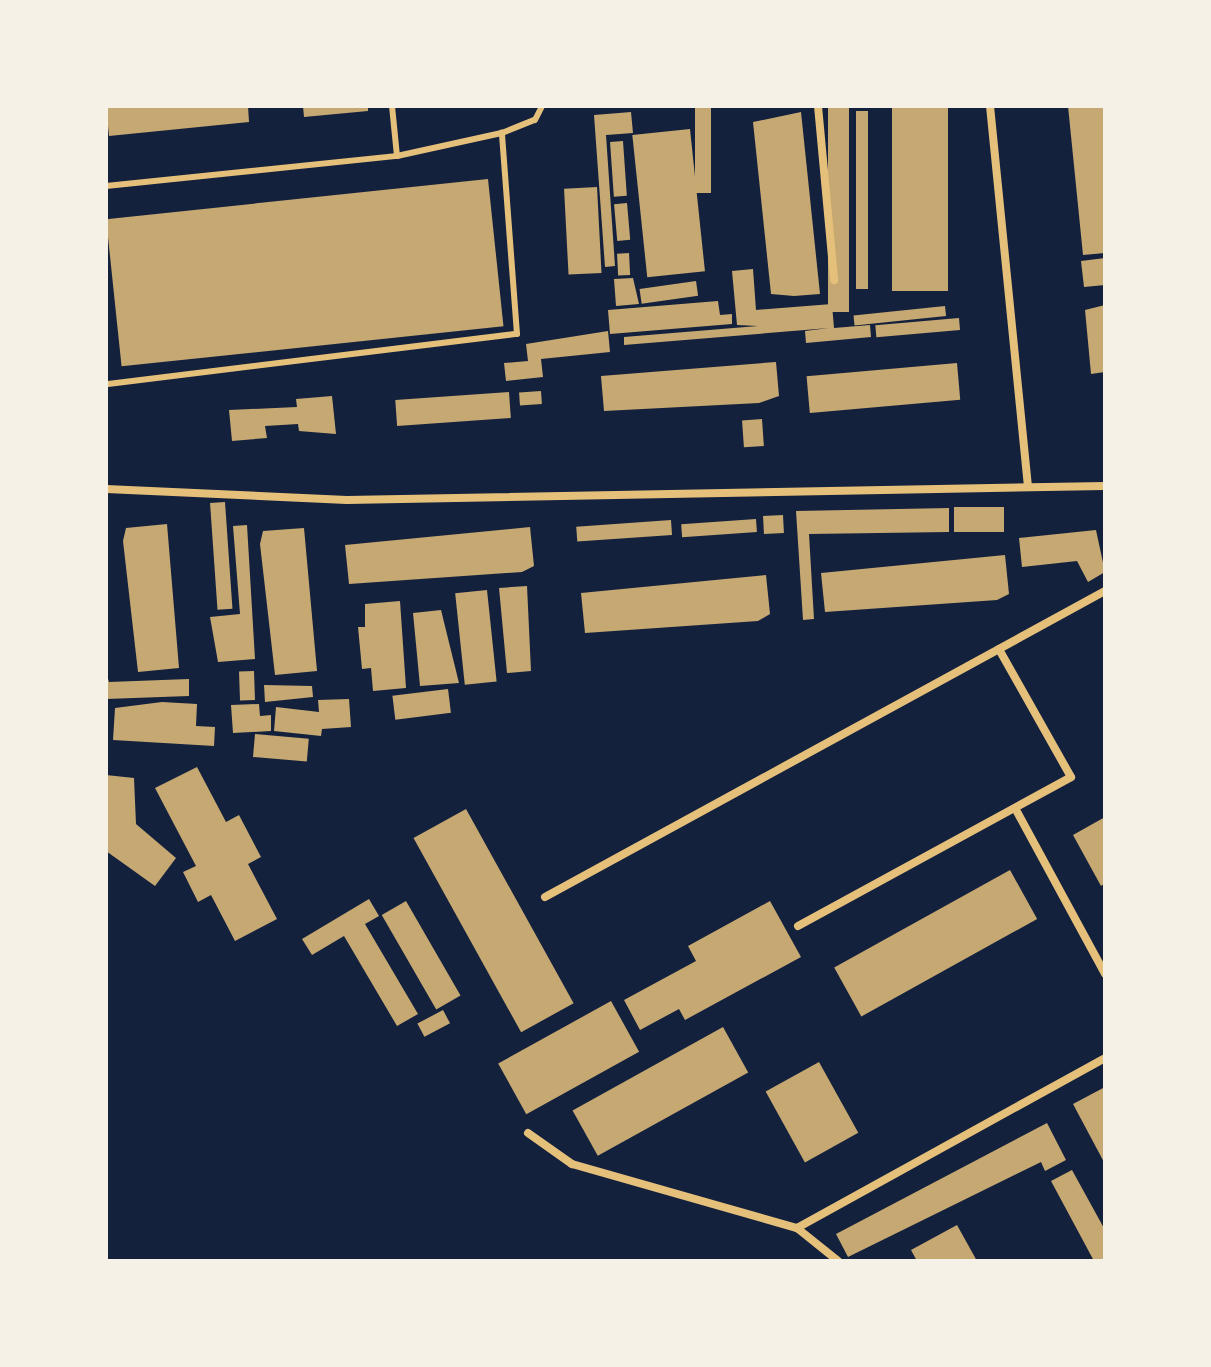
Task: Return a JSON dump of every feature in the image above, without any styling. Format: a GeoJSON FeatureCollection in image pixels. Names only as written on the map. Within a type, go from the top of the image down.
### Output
{"type":"FeatureCollection","features":[{"type":"Feature","properties":{"kind":"street"},"geometry":{"type":"LineString","coordinates":[[818,106],[834,280]]}},
{"type":"Feature","properties":{"kind":"street"},"geometry":{"type":"LineString","coordinates":[[990,106],[1028,487]]}},
{"type":"Feature","properties":{"kind":"street"},"geometry":{"type":"LineString","coordinates":[[106,489],[347,500],[1105,486]]}},
{"type":"Feature","properties":{"kind":"street"},"geometry":{"type":"LineString","coordinates":[[545,897],[1105,591]]}},
{"type":"Feature","properties":{"kind":"street"},"geometry":{"type":"LineString","coordinates":[[798,926],[1071,777],[999,649]]}},
{"type":"Feature","properties":{"kind":"street"},"geometry":{"type":"LineString","coordinates":[[1015,808],[1105,974]]}},
{"type":"Feature","properties":{"kind":"street"},"geometry":{"type":"LineString","coordinates":[[797,1228],[1105,1058]]}},
{"type":"Feature","properties":{"kind":"street"},"geometry":{"type":"LineString","coordinates":[[528,1133],[572,1164],[797,1228],[838,1261]]}},
{"type":"Feature","properties":{"kind":"lane"},"geometry":{"type":"LineString","coordinates":[[392,106],[397,156]]}},
{"type":"Feature","properties":{"kind":"lane"},"geometry":{"type":"LineString","coordinates":[[106,186],[397,156],[502,133],[535,120],[542,106]]}},
{"type":"Feature","properties":{"kind":"lane"},"geometry":{"type":"LineString","coordinates":[[108,384],[517,334],[502,133]]}},
{"type":"Feature","properties":{"kind":"building"},"geometry":{"type":"Polygon","coordinates":[[[106,106],[248,106],[249,122],[109,136],[106,106]]]}},
{"type":"Feature","properties":{"kind":"building"},"geometry":{"type":"Polygon","coordinates":[[[303,106],[368,106],[368,111],[304,117],[303,106]]]}},
{"type":"Feature","properties":{"kind":"building"},"geometry":{"type":"Polygon","coordinates":[[[695,106],[711,106],[711,193],[695,193],[695,106]]]}},
{"type":"Feature","properties":{"kind":"building"},"geometry":{"type":"Polygon","coordinates":[[[828,106],[849,106],[849,312],[828,312],[828,106]]]}},
{"type":"Feature","properties":{"kind":"building"},"geometry":{"type":"Polygon","coordinates":[[[892,106],[948,106],[948,291],[892,291],[892,106]]]}},
{"type":"Feature","properties":{"kind":"building"},"geometry":{"type":"Polygon","coordinates":[[[1068,106],[1105,106],[1105,253],[1083,255],[1068,106]]]}},
{"type":"Feature","properties":{"kind":"building"},"geometry":{"type":"Polygon","coordinates":[[[856,111],[868,111],[868,289],[856,289],[856,111]]]}},
{"type":"Feature","properties":{"kind":"building"},"geometry":{"type":"Polygon","coordinates":[[[631,112],[633,133],[606,135],[615,266],[605,267],[594,115],[631,112]]]}},
{"type":"Feature","properties":{"kind":"building"},"geometry":{"type":"Polygon","coordinates":[[[801,112],[820,294],[771,294],[753,122],[801,112]]]}},
{"type":"Feature","properties":{"kind":"building"},"geometry":{"type":"Polygon","coordinates":[[[690,129],[705,271],[647,277],[632,135],[690,129]]]}},
{"type":"Feature","properties":{"kind":"building"},"geometry":{"type":"Polygon","coordinates":[[[623,141],[627,196],[614,197],[610,142],[623,141]]]}},
{"type":"Feature","properties":{"kind":"building"},"geometry":{"type":"Polygon","coordinates":[[[488,179],[503,326],[122,366],[106,219],[488,179]]]}},
{"type":"Feature","properties":{"kind":"building"},"geometry":{"type":"Polygon","coordinates":[[[597,187],[602,273],[569,275],[564,189],[597,187]]]}},
{"type":"Feature","properties":{"kind":"building"},"geometry":{"type":"Polygon","coordinates":[[[627,203],[630,240],[617,241],[614,204],[627,203]]]}},
{"type":"Feature","properties":{"kind":"building"},"geometry":{"type":"Polygon","coordinates":[[[629,253],[630,275],[618,276],[617,254],[629,253]]]}},
{"type":"Feature","properties":{"kind":"building"},"geometry":{"type":"Polygon","coordinates":[[[1105,258],[1105,285],[1084,287],[1081,261],[1105,258]]]}},
{"type":"Feature","properties":{"kind":"building"},"geometry":{"type":"Polygon","coordinates":[[[753,269],[756,310],[832,304],[834,328],[870,325],[871,337],[806,343],[805,331],[829,328],[624,345],[624,337],[758,326],[737,325],[732,271],[753,269]]]}},
{"type":"Feature","properties":{"kind":"building"},"geometry":{"type":"Polygon","coordinates":[[[633,278],[639,304],[616,306],[614,279],[633,278]]]}},
{"type":"Feature","properties":{"kind":"building"},"geometry":{"type":"Polygon","coordinates":[[[696,281],[698,296],[642,304],[640,289],[696,281]]]}},
{"type":"Feature","properties":{"kind":"building"},"geometry":{"type":"Polygon","coordinates":[[[718,301],[720,315],[732,314],[732,324],[610,334],[608,310],[718,301]]]}},
{"type":"Feature","properties":{"kind":"building"},"geometry":{"type":"Polygon","coordinates":[[[1105,305],[1105,372],[1091,374],[1085,310],[1105,305]]]}},
{"type":"Feature","properties":{"kind":"building"},"geometry":{"type":"Polygon","coordinates":[[[945,306],[946,316],[855,326],[854,316],[945,306]]]}},
{"type":"Feature","properties":{"kind":"building"},"geometry":{"type":"Polygon","coordinates":[[[959,318],[960,330],[876,337],[875,325],[959,318]]]}},
{"type":"Feature","properties":{"kind":"building"},"geometry":{"type":"Polygon","coordinates":[[[608,331],[610,352],[541,359],[543,377],[506,381],[504,363],[528,361],[526,344],[608,331]]]}},
{"type":"Feature","properties":{"kind":"building"},"geometry":{"type":"Polygon","coordinates":[[[776,362],[779,396],[759,403],[604,411],[601,376],[776,362]]]}},
{"type":"Feature","properties":{"kind":"building"},"geometry":{"type":"Polygon","coordinates":[[[957,363],[960,400],[810,413],[807,376],[957,363]]]}},
{"type":"Feature","properties":{"kind":"building"},"geometry":{"type":"Polygon","coordinates":[[[541,391],[542,404],[520,406],[519,393],[541,391]]]}},
{"type":"Feature","properties":{"kind":"building"},"geometry":{"type":"Polygon","coordinates":[[[509,392],[511,418],[397,426],[395,400],[509,392]]]}},
{"type":"Feature","properties":{"kind":"building"},"geometry":{"type":"Polygon","coordinates":[[[332,396],[336,434],[299,431],[298,424],[265,426],[267,438],[232,441],[229,410],[297,407],[296,399],[332,396]]]}},
{"type":"Feature","properties":{"kind":"building"},"geometry":{"type":"Polygon","coordinates":[[[762,419],[764,446],[744,447],[742,420],[762,419]]]}},
{"type":"Feature","properties":{"kind":"building"},"geometry":{"type":"Polygon","coordinates":[[[225,502],[232,609],[218,610],[210,503],[225,502]]]}},
{"type":"Feature","properties":{"kind":"building"},"geometry":{"type":"Polygon","coordinates":[[[954,507],[1004,507],[1004,532],[954,532],[954,507]]]}},
{"type":"Feature","properties":{"kind":"building"},"geometry":{"type":"Polygon","coordinates":[[[949,508],[949,532],[809,534],[814,619],[803,620],[796,511],[949,508]]]}},
{"type":"Feature","properties":{"kind":"building"},"geometry":{"type":"Polygon","coordinates":[[[783,515],[784,533],[764,534],[763,516],[783,515]]]}},
{"type":"Feature","properties":{"kind":"building"},"geometry":{"type":"Polygon","coordinates":[[[756,519],[757,532],[682,537],[681,524],[756,519]]]}},
{"type":"Feature","properties":{"kind":"building"},"geometry":{"type":"Polygon","coordinates":[[[671,520],[672,535],[577,542],[576,527],[671,520]]]}},
{"type":"Feature","properties":{"kind":"building"},"geometry":{"type":"Polygon","coordinates":[[[167,524],[179,668],[138,672],[123,541],[126,528],[167,524]]]}},
{"type":"Feature","properties":{"kind":"building"},"geometry":{"type":"Polygon","coordinates":[[[247,525],[255,659],[218,662],[210,617],[240,614],[233,526],[247,525]]]}},
{"type":"Feature","properties":{"kind":"building"},"geometry":{"type":"Polygon","coordinates":[[[530,527],[534,566],[522,572],[349,584],[345,545],[530,527]]]}},
{"type":"Feature","properties":{"kind":"building"},"geometry":{"type":"Polygon","coordinates":[[[304,528],[317,671],[275,675],[260,544],[263,531],[304,528]]]}},
{"type":"Feature","properties":{"kind":"building"},"geometry":{"type":"Polygon","coordinates":[[[1096,530],[1105,572],[1088,582],[1077,561],[1022,567],[1019,538],[1096,530]]]}},
{"type":"Feature","properties":{"kind":"building"},"geometry":{"type":"Polygon","coordinates":[[[1005,555],[1009,594],[997,600],[825,612],[821,573],[1005,555]]]}},
{"type":"Feature","properties":{"kind":"building"},"geometry":{"type":"Polygon","coordinates":[[[766,575],[770,614],[758,621],[585,633],[581,593],[766,575]]]}},
{"type":"Feature","properties":{"kind":"building"},"geometry":{"type":"Polygon","coordinates":[[[527,586],[531,671],[507,673],[499,588],[527,586]]]}},
{"type":"Feature","properties":{"kind":"building"},"geometry":{"type":"Polygon","coordinates":[[[487,590],[497,681],[465,685],[455,593],[487,590]]]}},
{"type":"Feature","properties":{"kind":"building"},"geometry":{"type":"Polygon","coordinates":[[[400,601],[406,688],[373,691],[371,668],[362,669],[358,627],[365,627],[365,604],[400,601]]]}},
{"type":"Feature","properties":{"kind":"building"},"geometry":{"type":"Polygon","coordinates":[[[441,610],[459,683],[420,686],[413,613],[441,610]]]}},
{"type":"Feature","properties":{"kind":"building"},"geometry":{"type":"Polygon","coordinates":[[[254,671],[255,700],[240,701],[239,672],[254,671]]]}},
{"type":"Feature","properties":{"kind":"building"},"geometry":{"type":"Polygon","coordinates":[[[106,672],[109,682],[189,679],[189,696],[106,699],[106,672]]]}},
{"type":"Feature","properties":{"kind":"building"},"geometry":{"type":"Polygon","coordinates":[[[264,685],[312,686],[313,697],[265,702],[264,685]]]}},
{"type":"Feature","properties":{"kind":"building"},"geometry":{"type":"Polygon","coordinates":[[[448,689],[451,713],[395,720],[392,696],[448,689]]]}},
{"type":"Feature","properties":{"kind":"building"},"geometry":{"type":"Polygon","coordinates":[[[349,699],[351,727],[322,729],[321,736],[274,731],[276,707],[319,712],[318,700],[349,699]]]}},
{"type":"Feature","properties":{"kind":"building"},"geometry":{"type":"Polygon","coordinates":[[[162,702],[197,704],[196,726],[215,727],[214,746],[113,740],[115,708],[162,702]]]}},
{"type":"Feature","properties":{"kind":"building"},"geometry":{"type":"Polygon","coordinates":[[[259,704],[260,716],[271,715],[271,731],[233,733],[231,705],[259,704]]]}},
{"type":"Feature","properties":{"kind":"building"},"geometry":{"type":"Polygon","coordinates":[[[255,734],[309,739],[307,762],[253,757],[255,734]]]}},
{"type":"Feature","properties":{"kind":"building"},"geometry":{"type":"Polygon","coordinates":[[[197,767],[226,822],[239,815],[261,857],[248,864],[277,919],[235,941],[211,895],[198,902],[183,872],[196,866],[155,788],[197,767]]]}},
{"type":"Feature","properties":{"kind":"building"},"geometry":{"type":"Polygon","coordinates":[[[106,775],[134,778],[136,824],[176,858],[155,886],[106,851],[106,775]]]}},
{"type":"Feature","properties":{"kind":"building"},"geometry":{"type":"Polygon","coordinates":[[[466,809],[574,1003],[521,1032],[414,838],[466,809]]]}},
{"type":"Feature","properties":{"kind":"building"},"geometry":{"type":"Polygon","coordinates":[[[1105,817],[1105,883],[1101,886],[1073,835],[1105,817]]]}},
{"type":"Feature","properties":{"kind":"building"},"geometry":{"type":"Polygon","coordinates":[[[1010,870],[1037,919],[861,1016],[834,967],[1010,870]]]}},
{"type":"Feature","properties":{"kind":"building"},"geometry":{"type":"Polygon","coordinates":[[[369,899],[379,916],[365,924],[418,1014],[397,1026],[344,936],[312,955],[302,939],[369,899]]]}},
{"type":"Feature","properties":{"kind":"building"},"geometry":{"type":"Polygon","coordinates":[[[406,901],[460,995],[436,1009],[382,915],[406,901]]]}},
{"type":"Feature","properties":{"kind":"building"},"geometry":{"type":"Polygon","coordinates":[[[770,901],[801,957],[685,1020],[679,1009],[640,1030],[624,1000],[696,961],[688,946],[770,901]]]}},
{"type":"Feature","properties":{"kind":"building"},"geometry":{"type":"Polygon","coordinates":[[[611,1001],[639,1052],[526,1114],[498,1064],[611,1001]]]}},
{"type":"Feature","properties":{"kind":"building"},"geometry":{"type":"Polygon","coordinates":[[[443,1010],[450,1023],[424,1037],[417,1024],[443,1010]]]}},
{"type":"Feature","properties":{"kind":"building"},"geometry":{"type":"Polygon","coordinates":[[[723,1027],[748,1072],[598,1156],[573,1110],[723,1027]]]}},
{"type":"Feature","properties":{"kind":"building"},"geometry":{"type":"Polygon","coordinates":[[[819,1062],[858,1133],[805,1162],[766,1092],[819,1062]]]}},
{"type":"Feature","properties":{"kind":"building"},"geometry":{"type":"Polygon","coordinates":[[[1105,1087],[1105,1164],[1073,1104],[1105,1087]]]}},
{"type":"Feature","properties":{"kind":"building"},"geometry":{"type":"Polygon","coordinates":[[[1047,1123],[1066,1160],[1045,1171],[1041,1162],[848,1257],[836,1234],[1047,1123]]]}},
{"type":"Feature","properties":{"kind":"building"},"geometry":{"type":"Polygon","coordinates":[[[1072,1170],[1105,1230],[1105,1261],[1094,1261],[1051,1181],[1072,1170]]]}},
{"type":"Feature","properties":{"kind":"building"},"geometry":{"type":"Polygon","coordinates":[[[957,1225],[977,1261],[917,1261],[911,1250],[957,1225]]]}}]}
